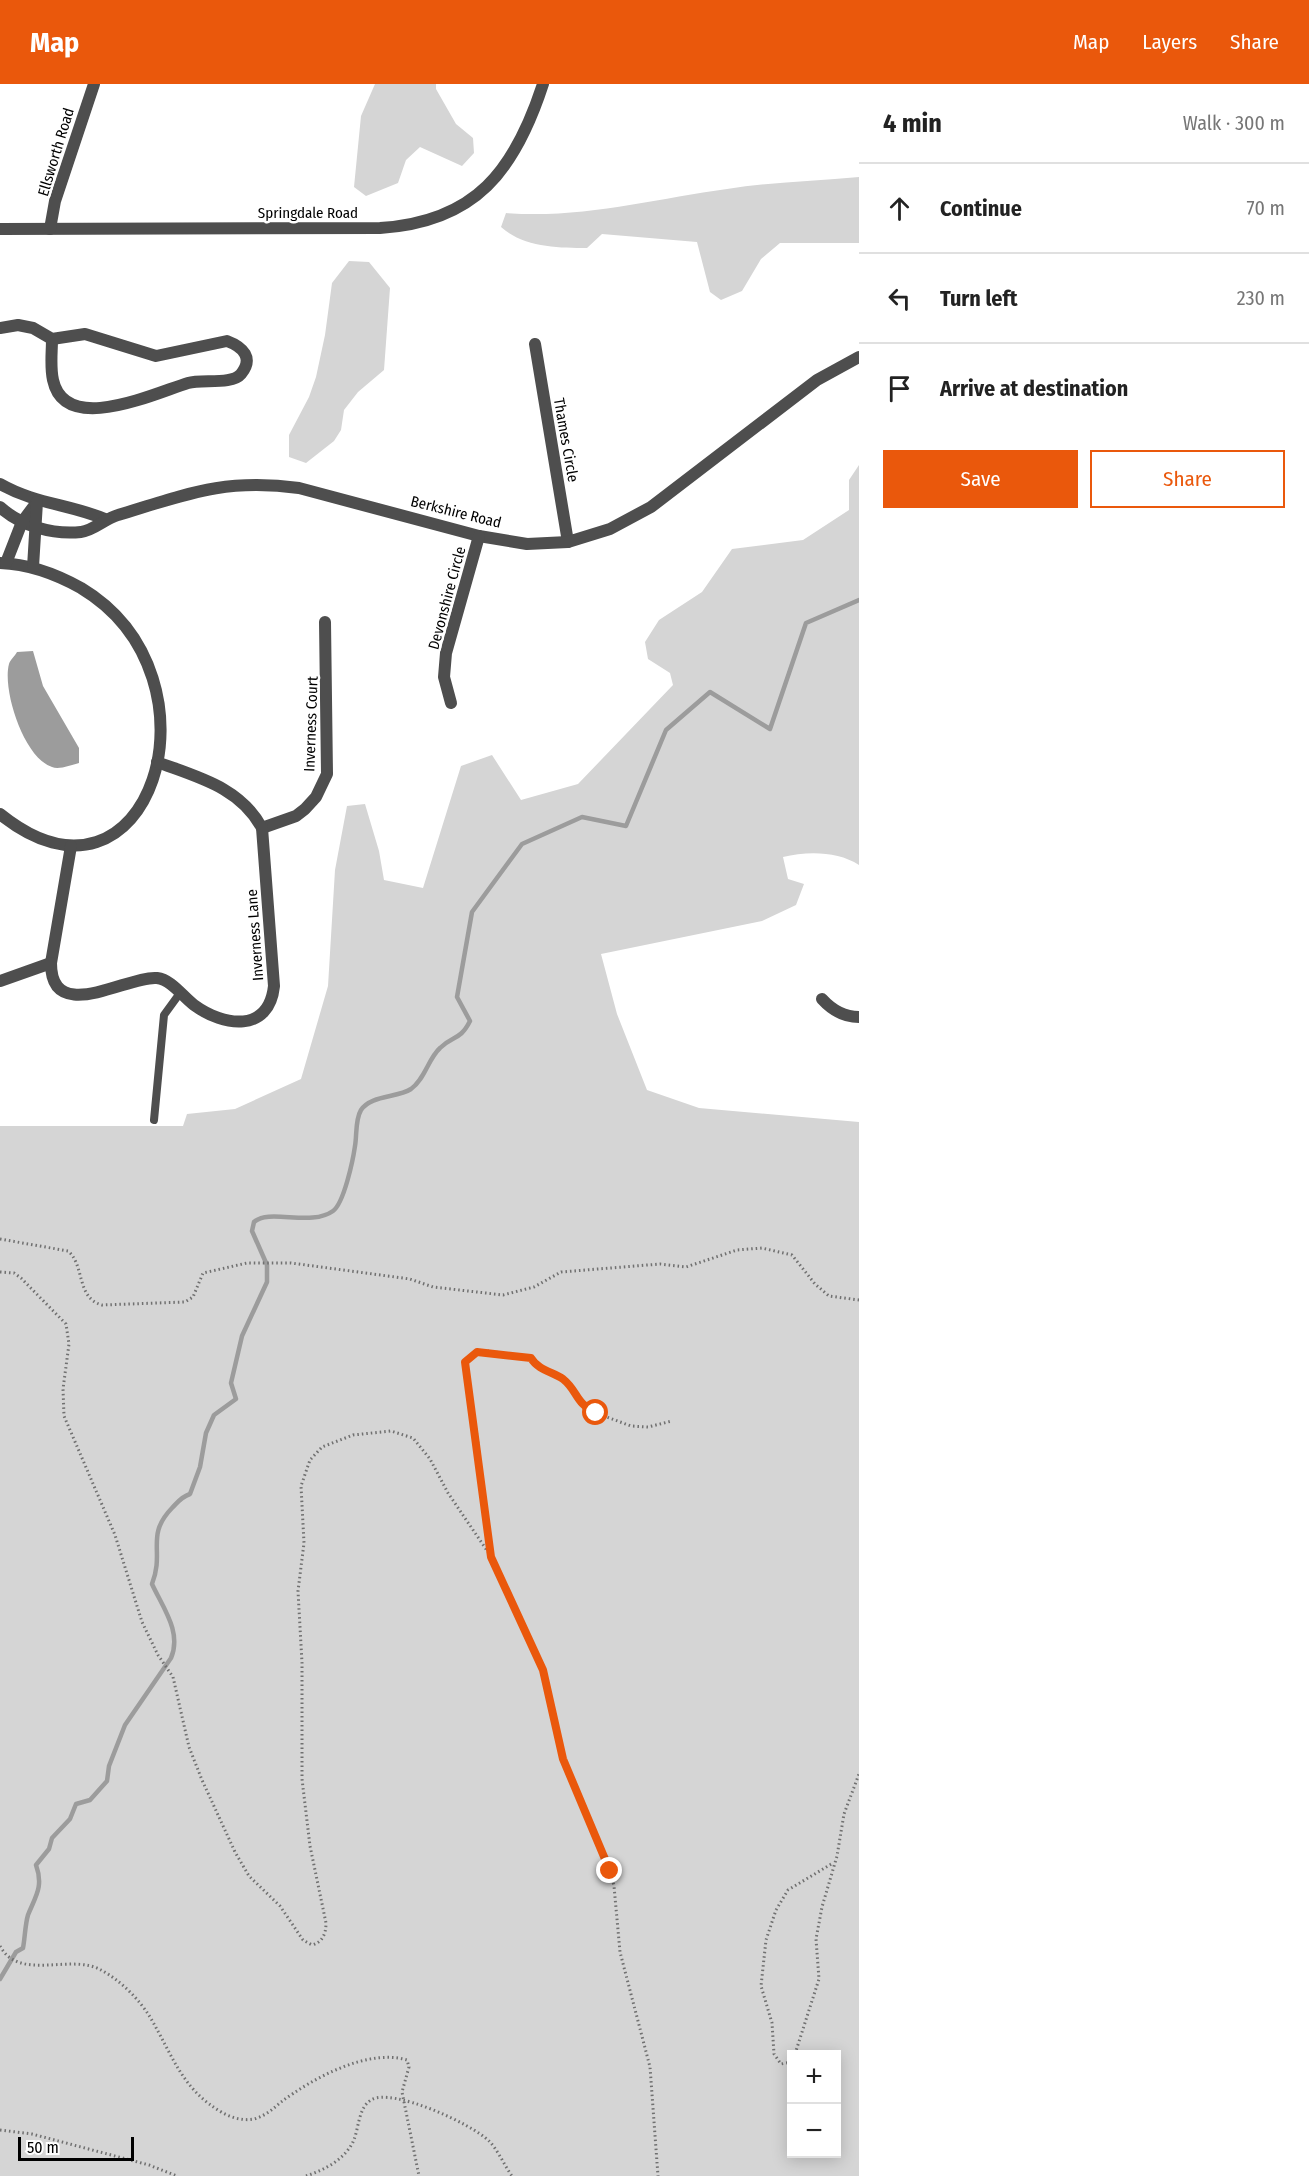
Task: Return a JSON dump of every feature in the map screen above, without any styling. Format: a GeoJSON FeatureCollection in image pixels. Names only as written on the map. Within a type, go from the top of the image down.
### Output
{"type":"FeatureCollection","features":[{"type":"Feature","properties":{"kind":"street","name":"Ellsworth Road"},"geometry":{"type":"LineString","coordinates":[[50,229],[55,201],[94,84]]}},
{"type":"Feature","properties":{"kind":"street","name":"Springdale Road"},"geometry":{"type":"LineString","coordinates":[[0,229],[380,228],[428,220],[473,198],[498,175],[527,130],[543,84]]}},
{"type":"Feature","properties":{"kind":"street"},"geometry":{"type":"LineString","coordinates":[[0,328],[26,327],[52,339],[85,334],[156,356],[227,341],[246,352],[247,363],[240,376],[230,380],[191,382],[119,406],[84,408],[73,406],[57,391],[52,370],[52,339]]}},
{"type":"Feature","properties":{"kind":"street","name":"Thames Circle"},"geometry":{"type":"LineString","coordinates":[[535,344],[568,542]]}},
{"type":"Feature","properties":{"kind":"street","name":"Berkshire Road"},"geometry":{"type":"LineString","coordinates":[[0,507],[22,522],[37,527],[52,531],[84,532],[105,519],[197,490],[250,483],[299,488],[478,536],[527,544],[568,542],[610,529],[651,507],[817,380],[859,357]]}},
{"type":"Feature","properties":{"kind":"street"},"geometry":{"type":"LineString","coordinates":[[0,484],[37,501],[82,509],[105,519]]}},
{"type":"Feature","properties":{"kind":"street"},"geometry":{"type":"LineString","coordinates":[[0,814],[14,825],[37,837],[71,846],[99,842],[129,823],[145,798],[157,762],[160,698],[142,649],[122,620],[95,597],[70,582],[33,567],[3,563],[22,522],[37,501]]}},
{"type":"Feature","properties":{"kind":"street"},"geometry":{"type":"LineString","coordinates":[[33,567],[37,501]]}},
{"type":"Feature","properties":{"kind":"street","name":"Devonshire Circle"},"geometry":{"type":"LineString","coordinates":[[451,704],[444,677],[446,653],[478,536]]}},
{"type":"Feature","properties":{"kind":"street","name":"Inverness Court"},"geometry":{"type":"LineString","coordinates":[[262,828],[296,816],[305,809],[315,797],[327,774],[325,622]]}},
{"type":"Feature","properties":{"kind":"street"},"geometry":{"type":"LineString","coordinates":[[157,762],[228,790],[254,814],[262,828]]}},
{"type":"Feature","properties":{"kind":"street","name":"Inverness Lane"},"geometry":{"type":"LineString","coordinates":[[51,963],[54,978],[60,987],[77,996],[88,996],[149,978],[163,979],[207,1013],[236,1022],[259,1017],[272,999],[272,948],[262,828]]}},
{"type":"Feature","properties":{"kind":"street"},"geometry":{"type":"LineString","coordinates":[[0,981],[51,963],[71,846]]}},
{"type":"Feature","properties":{"kind":"street"},"geometry":{"type":"LineString","coordinates":[[822,999],[831,1008],[850,1017],[859,1017]]}},
{"type":"Feature","properties":{"kind":"lane"},"geometry":{"type":"LineString","coordinates":[[154,1120],[164,1015],[180,993]]}},
{"type":"Feature","properties":{"kind":"path"},"geometry":{"type":"LineString","coordinates":[[0,1239],[68,1251],[75,1260],[86,1291],[93,1301],[102,1305],[185,1302],[193,1296],[203,1273],[252,1263],[278,1263],[402,1278],[433,1287],[503,1295],[534,1287],[561,1272],[660,1264],[686,1267],[737,1250],[762,1248],[792,1255],[815,1284],[829,1296],[859,1300]]}},
{"type":"Feature","properties":{"kind":"path"},"geometry":{"type":"LineString","coordinates":[[0,1272],[14,1273],[21,1278],[66,1324],[69,1344],[63,1389],[64,1416],[116,1535],[142,1623],[172,1675],[189,1747],[235,1852],[249,1876],[279,1906],[307,1943],[316,1944],[326,1931],[326,1923],[310,1846],[302,1779],[302,1663],[298,1592],[303,1543],[301,1486],[310,1460],[321,1447],[341,1438],[381,1431],[403,1433],[413,1438],[426,1453],[448,1493],[491,1557],[543,1670],[563,1759],[610,1871],[620,1952],[650,2067],[658,2176]]}},
{"type":"Feature","properties":{"kind":"path"},"geometry":{"type":"LineString","coordinates":[[491,1557],[477,1436],[465,1369],[469,1357],[477,1352],[489,1351],[531,1358],[536,1364],[565,1380],[580,1404],[596,1413],[631,1426],[648,1427],[672,1421]]}},
{"type":"Feature","properties":{"kind":"path"},"geometry":{"type":"LineString","coordinates":[[797,2050],[817,1985],[816,1939],[844,1814],[859,1774]]}},
{"type":"Feature","properties":{"kind":"path"},"geometry":{"type":"LineString","coordinates":[[787,2063],[781,2064],[773,2049],[772,2023],[761,1986],[766,1940],[776,1910],[788,1890],[835,1862]]}},
{"type":"Feature","properties":{"kind":"path"},"geometry":{"type":"LineString","coordinates":[[0,1946],[28,1966],[82,1963],[102,1970],[131,1994],[149,2016],[167,2053],[190,2089],[228,2115],[247,2119],[259,2117],[318,2078],[382,2057],[402,2058],[410,2063],[402,2092],[419,2176]]}},
{"type":"Feature","properties":{"kind":"path"},"geometry":{"type":"LineString","coordinates":[[306,2176],[330,2166],[341,2157],[353,2143],[363,2109],[369,2101],[380,2096],[404,2101],[460,2121],[490,2142],[512,2176]]}},
{"type":"Feature","properties":{"kind":"path"},"geometry":{"type":"LineString","coordinates":[[0,2130],[32,2134],[149,2164],[177,2176]]}},
{"type":"Feature","properties":{"kind":"shaded area"},"geometry":{"type":"Polygon","coordinates":[[[375,84],[436,84],[436,89],[456,124],[473,138],[474,153],[462,166],[420,147],[406,160],[398,183],[366,196],[354,187],[361,116],[375,84]]]}},
{"type":"Feature","properties":{"kind":"shaded area"},"geometry":{"type":"Polygon","coordinates":[[[859,177],[859,243],[780,243],[761,259],[742,291],[721,300],[710,292],[697,242],[602,234],[587,248],[564,248],[520,239],[501,227],[506,213],[590,211],[744,187],[859,177]]]}},
{"type":"Feature","properties":{"kind":"shaded area"},"geometry":{"type":"Polygon","coordinates":[[[349,261],[369,262],[390,288],[384,370],[358,392],[344,410],[341,430],[334,441],[306,463],[289,457],[289,435],[309,397],[316,377],[325,335],[332,283],[349,261]]]}},
{"type":"Feature","properties":{"kind":"shaded area"},"geometry":{"type":"Polygon","coordinates":[[[859,465],[859,865],[851,860],[832,855],[802,854],[783,857],[788,879],[804,884],[796,905],[762,921],[601,954],[617,1014],[647,1090],[699,1108],[859,1122],[859,2176],[0,2176],[0,1126],[183,1126],[187,1114],[235,1109],[301,1079],[328,986],[335,870],[347,806],[365,804],[379,851],[384,880],[423,888],[461,766],[492,755],[521,800],[578,784],[673,685],[670,673],[648,659],[645,642],[659,620],[702,592],[732,549],[803,540],[849,510],[849,480],[859,465]]]}},
{"type":"Feature","properties":{"kind":"shaded area"},"geometry":{"type":"Polygon","coordinates":[[[33,651],[43,686],[79,748],[79,763],[55,768],[42,761],[32,751],[17,722],[9,690],[9,664],[17,652],[33,651]]]}},
{"type":"Feature","properties":{"kind":"waterway"},"geometry":{"type":"LineString","coordinates":[[0,1979],[16,1952],[23,1948],[28,1915],[39,1886],[36,1865],[49,1849],[52,1838],[70,1819],[76,1804],[90,1800],[107,1781],[109,1766],[125,1725],[171,1658],[174,1648],[173,1629],[152,1584],[157,1562],[157,1536],[164,1518],[180,1500],[190,1494],[200,1467],[206,1433],[214,1415],[236,1399],[231,1383],[242,1336],[267,1282],[267,1265],[252,1231],[254,1222],[270,1217],[313,1218],[333,1211],[341,1199],[347,1181],[361,1110],[365,1105],[378,1099],[411,1089],[420,1080],[436,1053],[460,1035],[466,1027],[470,1021],[457,997],[472,912],[522,844],[582,817],[626,826],[666,730],[710,692],[770,729],[806,623],[859,600]]}},
{"type":"Feature","properties":{"kind":"route"},"geometry":{"type":"LineString","coordinates":[[596,1413],[580,1404],[565,1380],[536,1364],[531,1358],[489,1351],[477,1352],[465,1362],[477,1436],[491,1557],[543,1670],[563,1759],[610,1871]]}}]}
